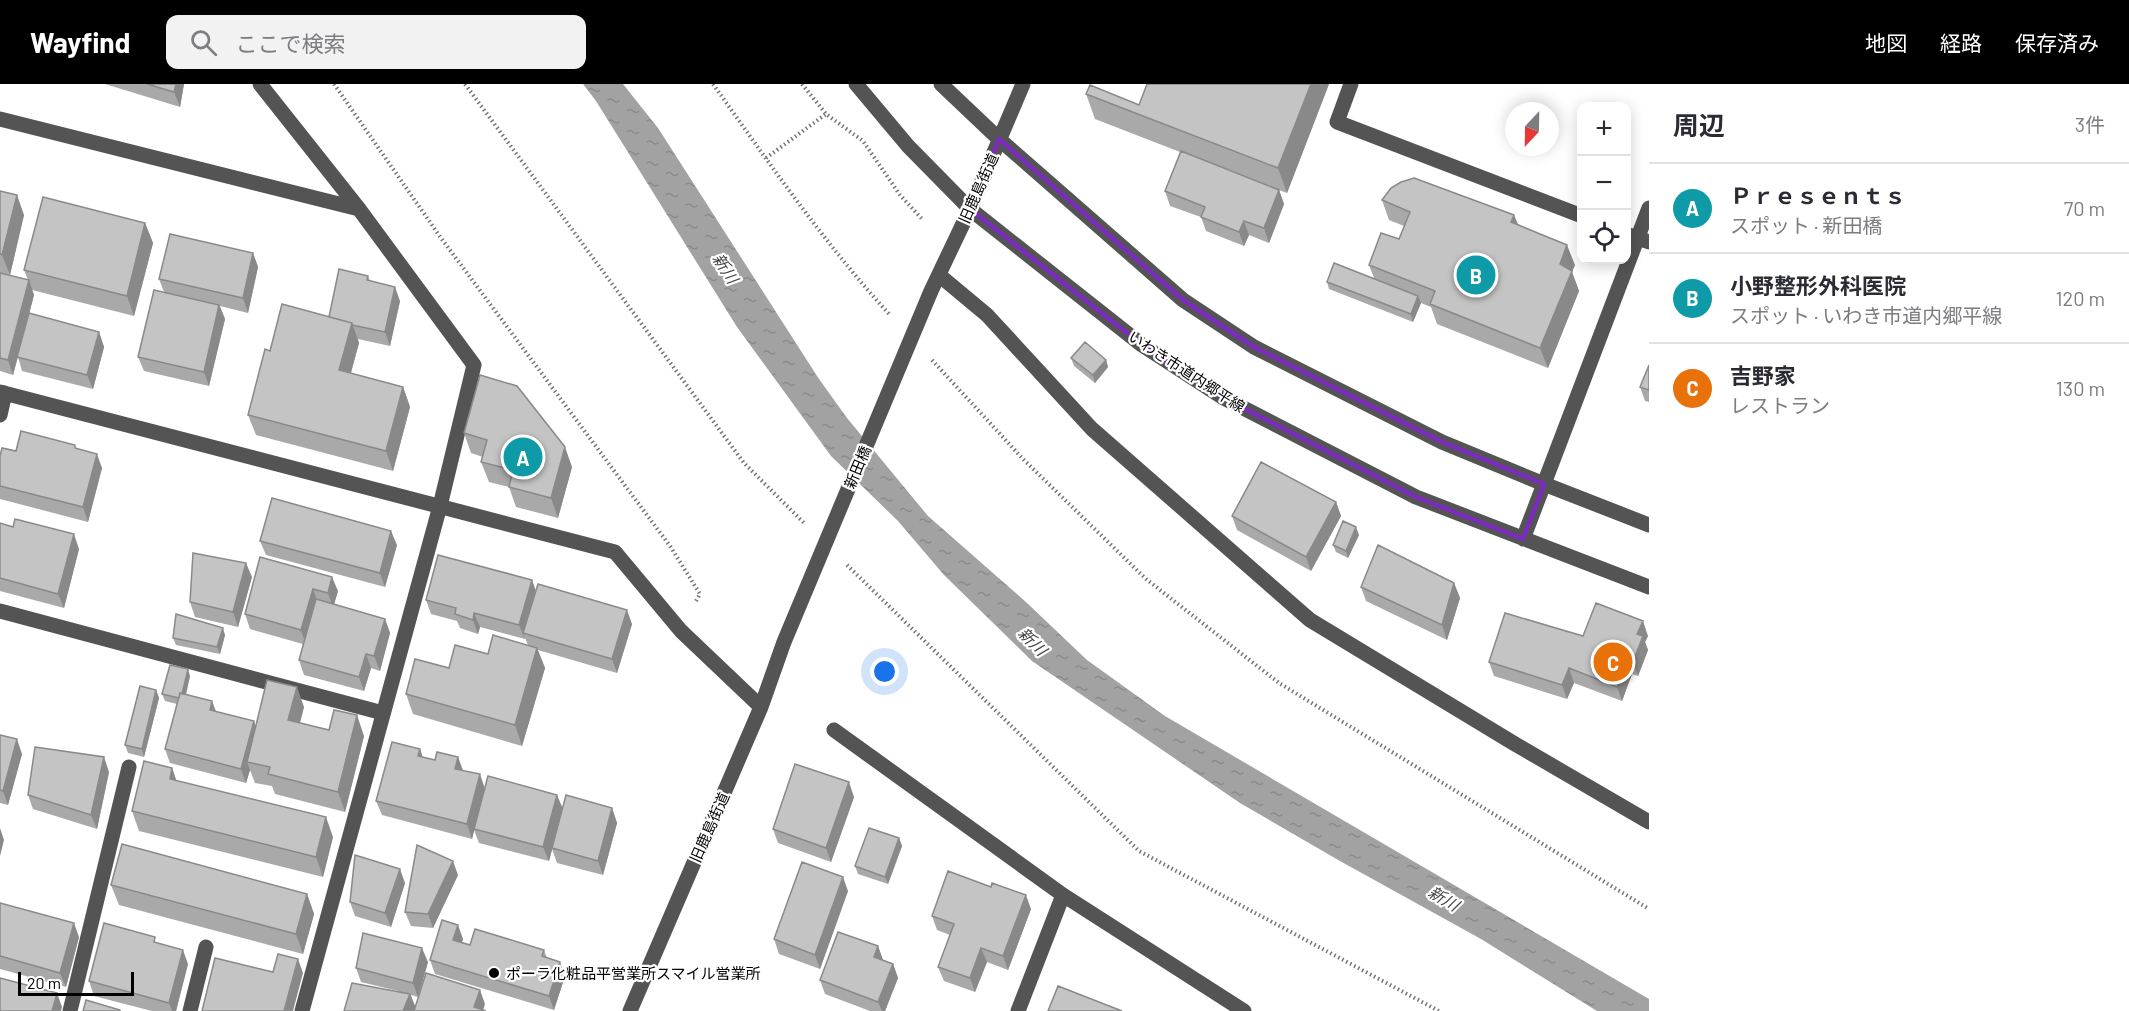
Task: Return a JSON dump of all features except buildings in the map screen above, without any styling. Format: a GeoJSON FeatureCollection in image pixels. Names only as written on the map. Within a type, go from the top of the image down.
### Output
{"type":"FeatureCollection","features":[{"type":"Feature","properties":{"kind":"street"},"geometry":{"type":"LineString","coordinates":[[260,84],[359,209],[474,365],[440,506],[302,1011]]}},
{"type":"Feature","properties":{"kind":"street","name":"いわき市道内郷平線"},"geometry":{"type":"LineString","coordinates":[[856,84],[908,146],[970,209],[1142,345],[1222,397],[1416,497],[1649,587]]}},
{"type":"Feature","properties":{"kind":"street"},"geometry":{"type":"LineString","coordinates":[[941,84],[999,139],[1183,300],[1254,347],[1442,442],[1649,525]]}},
{"type":"Feature","properties":{"kind":"street","name":"旧鹿島街道"},"geometry":{"type":"LineString","coordinates":[[931,291],[970,209],[1023,84]]}},
{"type":"Feature","properties":{"kind":"street"},"geometry":{"type":"LineString","coordinates":[[1351,84],[1337,122],[1577,214]]}},
{"type":"Feature","properties":{"kind":"street"},"geometry":{"type":"LineString","coordinates":[[0,119],[359,209]]}},
{"type":"Feature","properties":{"kind":"street"},"geometry":{"type":"LineString","coordinates":[[1523,539],[1649,208]]}},
{"type":"Feature","properties":{"kind":"street"},"geometry":{"type":"LineString","coordinates":[[939,274],[987,315],[1092,429],[1310,620],[1649,822]]}},
{"type":"Feature","properties":{"kind":"street","name":"新田橋"},"geometry":{"type":"LineString","coordinates":[[784,642],[931,291]]}},
{"type":"Feature","properties":{"kind":"street"},"geometry":{"type":"LineString","coordinates":[[0,415],[3,392],[615,552],[681,630],[761,707]]}},
{"type":"Feature","properties":{"kind":"street"},"geometry":{"type":"LineString","coordinates":[[0,611],[384,713]]}},
{"type":"Feature","properties":{"kind":"street","name":"旧鹿島街道"},"geometry":{"type":"LineString","coordinates":[[630,1011],[761,707],[784,642]]}},
{"type":"Feature","properties":{"kind":"street"},"geometry":{"type":"LineString","coordinates":[[834,730],[1063,895],[1245,1011]]}},
{"type":"Feature","properties":{"kind":"street"},"geometry":{"type":"LineString","coordinates":[[70,1011],[129,767]]}},
{"type":"Feature","properties":{"kind":"street"},"geometry":{"type":"LineString","coordinates":[[1018,1011],[1063,895]]}},
{"type":"Feature","properties":{"kind":"street"},"geometry":{"type":"LineString","coordinates":[[190,1011],[206,947]]}},
{"type":"Feature","properties":{"kind":"path"},"geometry":{"type":"LineString","coordinates":[[334,84],[441,238],[670,546],[700,594],[681,630]]}},
{"type":"Feature","properties":{"kind":"path"},"geometry":{"type":"LineString","coordinates":[[465,84],[744,463],[811,529]]}},
{"type":"Feature","properties":{"kind":"path"},"geometry":{"type":"LineString","coordinates":[[713,84],[865,288],[896,322]]}},
{"type":"Feature","properties":{"kind":"path"},"geometry":{"type":"LineString","coordinates":[[802,84],[826,114],[863,141],[900,195],[923,220]]}},
{"type":"Feature","properties":{"kind":"path"},"geometry":{"type":"LineString","coordinates":[[766,158],[826,114]]}},
{"type":"Feature","properties":{"kind":"path"},"geometry":{"type":"LineString","coordinates":[[927,356],[1023,459],[1146,579],[1279,683],[1649,909]]}},
{"type":"Feature","properties":{"kind":"path"},"geometry":{"type":"LineString","coordinates":[[845,562],[1139,851],[1439,1011]]}},
{"type":"Feature","properties":{"kind":"highlighted area"},"geometry":{"type":"Polygon","coordinates":[[[999,139],[1183,300],[1254,347],[1442,442],[1544,484],[1523,539],[1416,497],[1222,397],[1142,345],[970,209],[999,139]]]}},
{"type":"Feature","properties":{"kind":"water","name":"新川"},"geometry":{"type":"Polygon","coordinates":[[[583,84],[623,84],[658,128],[819,379],[847,418],[928,516],[1027,603],[1087,660],[1165,716],[1649,999],[1649,1011],[1597,1011],[1481,939],[1240,803],[1032,661],[944,575],[898,521],[831,456],[737,327],[596,101],[583,84]]]}},
{"type":"Feature","properties":{"kind":"place","name":"小野整形外科医院"},"geometry":{"type":"Point","coordinates":[1476,275]}},
{"type":"Feature","properties":{"kind":"place","name":"Ｐｒｅｓｅｎｔｓ"},"geometry":{"type":"Point","coordinates":[523,457]}},
{"type":"Feature","properties":{"kind":"place","name":"吉野家"},"geometry":{"type":"Point","coordinates":[1613,662]}},
{"type":"Feature","properties":{"kind":"place","name":"ポーラ化粧品平営業所スマイル営業所"},"geometry":{"type":"Point","coordinates":[494,973]}}]}
